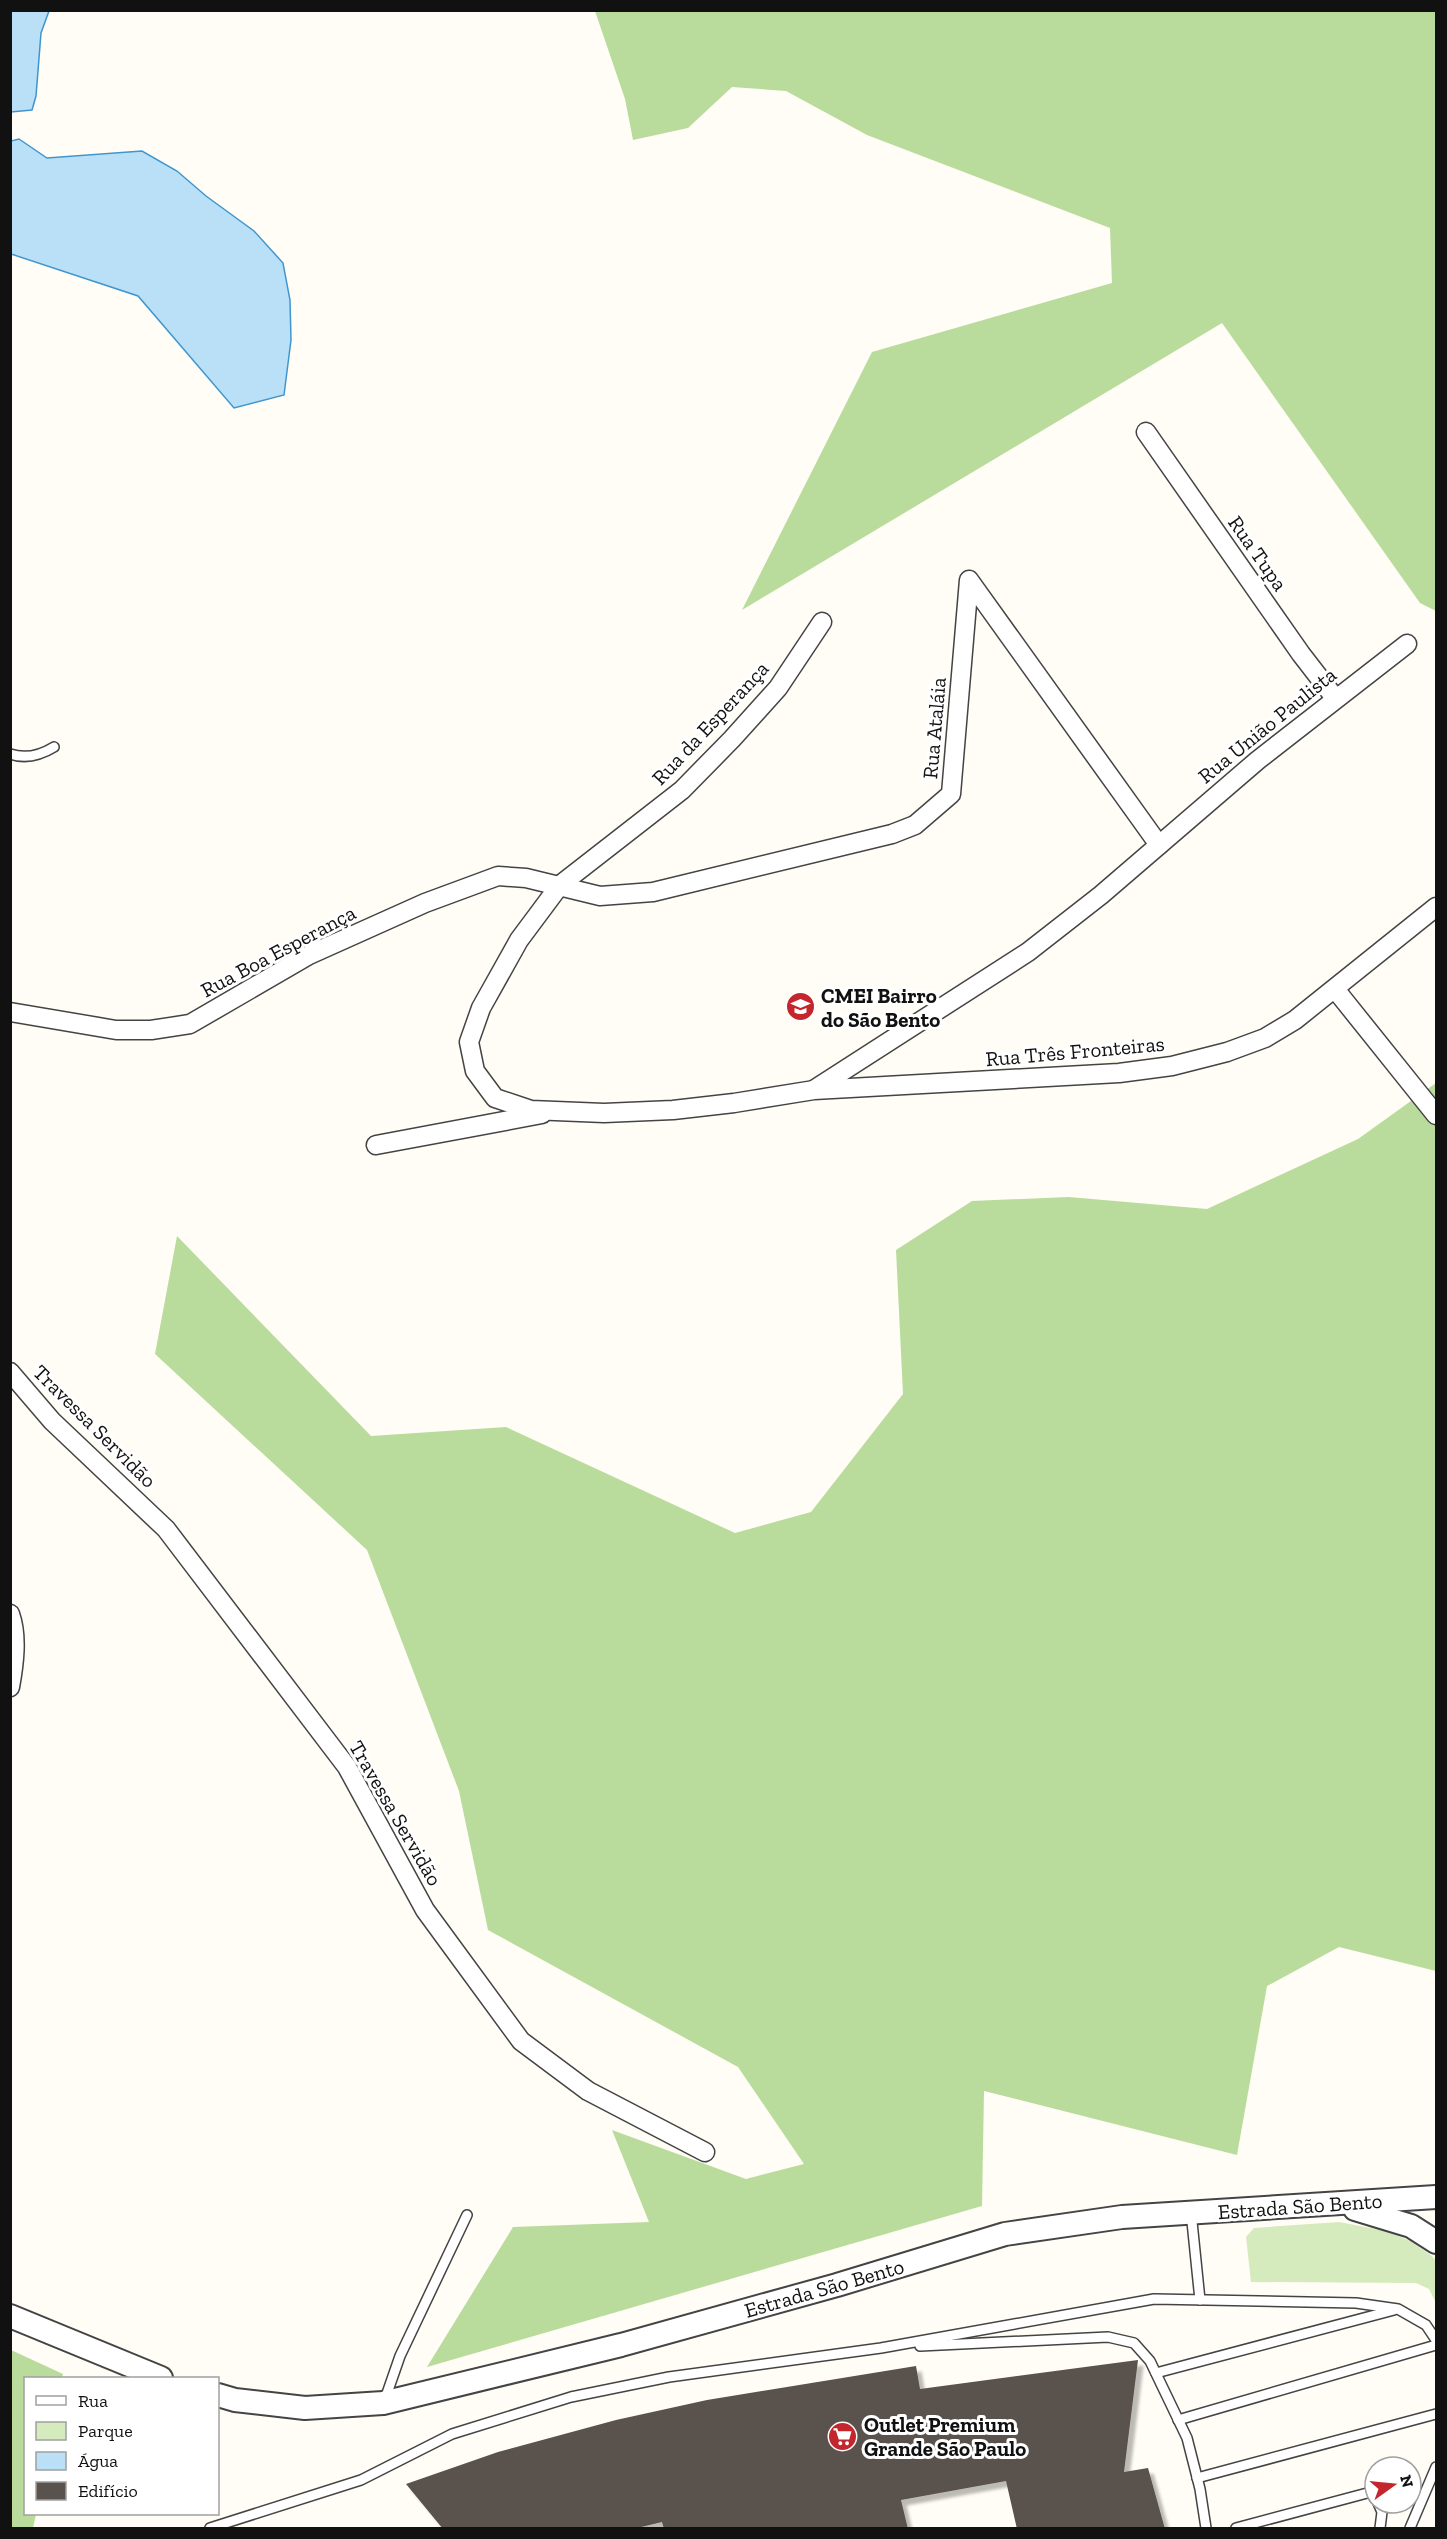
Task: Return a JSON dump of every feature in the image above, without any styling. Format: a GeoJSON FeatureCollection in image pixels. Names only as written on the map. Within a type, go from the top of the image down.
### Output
{"type":"FeatureCollection","features":[{"type":"Feature","properties":{"kind":"street","name":"Rua Tupa"},"geometry":{"type":"LineString","coordinates":[[1146,432],[1301,654],[1335,698]]}},
{"type":"Feature","properties":{"kind":"street","name":"Rua Ataláia"},"geometry":{"type":"LineString","coordinates":[[560,885],[600,896],[653,892],[892,834],[915,825],[951,794],[969,580],[1159,845]]}},
{"type":"Feature","properties":{"kind":"street","name":"Rua da Esperança"},"geometry":{"type":"LineString","coordinates":[[560,885],[682,790],[778,688],[822,622]]}},
{"type":"Feature","properties":{"kind":"street","name":"Rua União Paulista"},"geometry":{"type":"LineString","coordinates":[[1159,845],[1258,760],[1407,644]]}},
{"type":"Feature","properties":{"kind":"street","name":"Rua Três Fronteiras"},"geometry":{"type":"LineString","coordinates":[[814,1090],[1028,951],[1101,895],[1159,845]]}},
{"type":"Feature","properties":{"kind":"street","name":"Rua Boa Esperança"},"geometry":{"type":"LineString","coordinates":[[10,1012],[116,1030],[151,1030],[190,1024],[309,955],[425,903],[498,876],[526,878],[560,885]]}},
{"type":"Feature","properties":{"kind":"street","name":"Rua Três Fronteiras"},"geometry":{"type":"LineString","coordinates":[[560,885],[519,940],[498,975],[481,1008],[469,1042],[475,1071],[495,1098],[531,1110],[604,1113],[673,1110],[734,1104],[814,1090],[1097,1074],[1172,1066],[1227,1052],[1265,1038],[1295,1020],[1437,907]]}},
{"type":"Feature","properties":{"kind":"street"},"geometry":{"type":"LineString","coordinates":[[1335,989],[1437,1115]]}},
{"type":"Feature","properties":{"kind":"street"},"geometry":{"type":"LineString","coordinates":[[376,1145],[560,1111]]}},
{"type":"Feature","properties":{"kind":"street","name":"Travessa Servidão"},"geometry":{"type":"LineString","coordinates":[[10,1372],[52,1421],[166,1529],[347,1767],[425,1910],[521,2041],[588,2091],[705,2152]]}},
{"type":"Feature","properties":{"kind":"street"},"geometry":{"type":"LineString","coordinates":[[10,1614],[14,1624],[14,1667],[10,1687]]}},
{"type":"Feature","properties":{"kind":"street","name":"Estrada São Bento"},"geometry":{"type":"LineString","coordinates":[[219,2395],[235,2400],[305,2408],[383,2403],[621,2345],[837,2285],[1005,2234],[1122,2217],[1437,2197]]}},
{"type":"Feature","properties":{"kind":"street"},"geometry":{"type":"LineString","coordinates":[[1340,2204],[1411,2226],[1437,2242]]}},
{"type":"Feature","properties":{"kind":"street"},"geometry":{"type":"LineString","coordinates":[[10,2316],[156,2377]]}},
{"type":"Feature","properties":{"kind":"lane"},"geometry":{"type":"LineString","coordinates":[[10,754],[28,756],[45,753],[54,747]]}},
{"type":"Feature","properties":{"kind":"lane"},"geometry":{"type":"LineString","coordinates":[[1191,2212],[1200,2300]]}},
{"type":"Feature","properties":{"kind":"lane"},"geometry":{"type":"LineString","coordinates":[[383,2403],[400,2355],[467,2215]]}},
{"type":"Feature","properties":{"kind":"lane"},"geometry":{"type":"LineString","coordinates":[[210,2529],[361,2480],[452,2434],[571,2397],[669,2377],[881,2348],[1154,2299],[1356,2303],[1398,2309],[1426,2325],[1437,2343],[1178,2420]]}},
{"type":"Feature","properties":{"kind":"lane"},"geometry":{"type":"LineString","coordinates":[[1156,2373],[1398,2309]]}},
{"type":"Feature","properties":{"kind":"lane"},"geometry":{"type":"LineString","coordinates":[[881,2348],[1108,2337],[1134,2343],[1150,2361],[1187,2438],[1206,2529]]}},
{"type":"Feature","properties":{"kind":"lane"},"geometry":{"type":"LineString","coordinates":[[1197,2478],[1436,2413]]}},
{"type":"Feature","properties":{"kind":"lane"},"geometry":{"type":"LineString","coordinates":[[1410,2529],[1437,2467]]}},
{"type":"Feature","properties":{"kind":"lane"},"geometry":{"type":"LineString","coordinates":[[1236,2529],[1363,2494]]}},
{"type":"Feature","properties":{"kind":"green space"},"geometry":{"type":"Polygon","coordinates":[[[595,11],[1436,11],[1436,611],[1420,603],[1222,323],[742,610],[872,352],[1112,283],[1110,228],[867,135],[786,91],[732,87],[688,128],[633,140],[625,99],[595,11]]]}},
{"type":"Feature","properties":{"kind":"green space"},"geometry":{"type":"Polygon","coordinates":[[[1436,1083],[1436,1971],[1339,1947],[1267,1986],[1237,2155],[984,2091],[982,2206],[427,2367],[513,2227],[649,2222],[612,2130],[746,2179],[804,2164],[738,2067],[488,1930],[459,1791],[367,1550],[155,1354],[177,1236],[371,1436],[506,1427],[735,1533],[811,1512],[903,1394],[896,1250],[972,1201],[1069,1197],[1207,1209],[1358,1139],[1436,1083]]]}},
{"type":"Feature","properties":{"kind":"green space"},"geometry":{"type":"Polygon","coordinates":[[[1339,2222],[1387,2231],[1410,2241],[1432,2256],[1436,2261],[1436,2303],[1429,2289],[1416,2283],[1251,2282],[1246,2237],[1254,2228],[1339,2222]]]}},
{"type":"Feature","properties":{"kind":"green space"},"geometry":{"type":"Polygon","coordinates":[[[11,2350],[63,2374],[62,2377],[24,2377],[24,2515],[36,2515],[33,2528],[11,2528],[11,2350]]]}},
{"type":"Feature","properties":{"kind":"water"},"geometry":{"type":"Polygon","coordinates":[[[11,10],[49,11],[41,33],[36,96],[32,110],[11,112],[11,10]]]}},
{"type":"Feature","properties":{"kind":"water"},"geometry":{"type":"Polygon","coordinates":[[[19,139],[47,158],[142,151],[177,171],[206,196],[254,231],[283,263],[290,300],[291,340],[284,395],[234,408],[138,296],[11,254],[11,141],[19,139]]]}},
{"type":"Feature","properties":{"kind":"building","name":"Outlet Premium Grande São Paulo"},"geometry":{"type":"Polygon","coordinates":[[[1138,2360],[1124,2472],[1148,2468],[1165,2529],[1017,2529],[1006,2481],[901,2500],[908,2529],[664,2529],[662,2522],[633,2529],[443,2529],[406,2484],[498,2452],[616,2420],[707,2400],[916,2366],[920,2389],[1138,2360]]]}},
{"type":"Feature","properties":{"kind":"place","name":"CMEI Bairro do São Bento"},"geometry":{"type":"Point","coordinates":[800,1007]}},
{"type":"Feature","properties":{"kind":"place","name":"Outlet Premium Grande São Paulo"},"geometry":{"type":"Point","coordinates":[843,2436]}}]}
